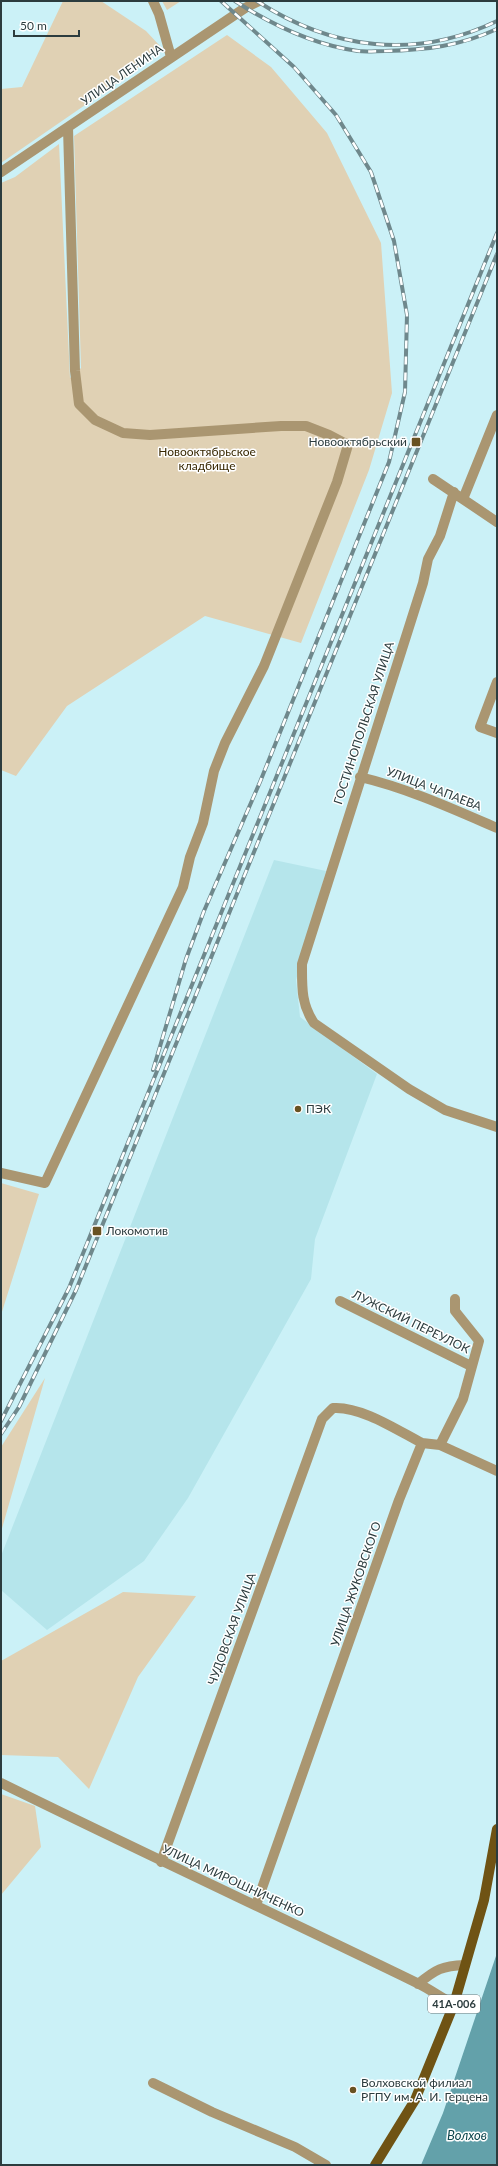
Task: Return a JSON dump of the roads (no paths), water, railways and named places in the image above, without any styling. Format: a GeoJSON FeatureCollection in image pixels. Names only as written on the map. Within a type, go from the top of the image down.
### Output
{"type":"FeatureCollection","features":[{"type":"Feature","properties":{"kind":"main road","name":"41А-006"},"geometry":{"type":"LineString","coordinates":[[375,2165],[415,2100],[454,2004],[484,1900],[497,1829]]}},
{"type":"Feature","properties":{"kind":"street"},"geometry":{"type":"LineString","coordinates":[[153,1],[159,14],[170,57]]}},
{"type":"Feature","properties":{"kind":"street","name":"УЛИЦА ЛЕНИНА"},"geometry":{"type":"LineString","coordinates":[[1,172],[68,128],[170,57],[245,8],[259,1]]}},
{"type":"Feature","properties":{"kind":"street"},"geometry":{"type":"LineString","coordinates":[[1,1173],[45,1183],[183,887],[190,857],[203,823],[216,764],[264,666],[337,482],[348,445],[329,435],[306,426],[281,426],[150,435],[123,433],[95,420],[79,404],[75,371],[68,128]]}},
{"type":"Feature","properties":{"kind":"street"},"geometry":{"type":"LineString","coordinates":[[463,498],[497,415]]}},
{"type":"Feature","properties":{"kind":"street"},"geometry":{"type":"LineString","coordinates":[[433,479],[497,522]]}},
{"type":"Feature","properties":{"kind":"street","name":"ГОСТИНОПОЛЬСКАЯ УЛИЦА"},"geometry":{"type":"LineString","coordinates":[[454,492],[440,536],[428,558],[423,583],[360,777],[302,964],[302,998],[308,1014],[314,1023],[409,1089],[445,1110],[497,1127]]}},
{"type":"Feature","properties":{"kind":"street"},"geometry":{"type":"LineString","coordinates":[[497,682],[480,727],[497,733]]}},
{"type":"Feature","properties":{"kind":"street","name":"УЛИЦА ЧАПАЕВА"},"geometry":{"type":"LineString","coordinates":[[360,777],[376,781],[444,805],[497,828]]}},
{"type":"Feature","properties":{"kind":"street"},"geometry":{"type":"LineString","coordinates":[[440,1445],[463,1400],[479,1341],[455,1311],[455,1299]]}},
{"type":"Feature","properties":{"kind":"street","name":"ЛУЖСКИЙ ПЕРЕУЛОК"},"geometry":{"type":"LineString","coordinates":[[340,1301],[366,1316],[471,1366]]}},
{"type":"Feature","properties":{"kind":"street","name":"ЧУДОВСКАЯ УЛИЦА"},"geometry":{"type":"LineString","coordinates":[[161,1862],[322,1419],[333,1408],[343,1407],[361,1413],[422,1443]]}},
{"type":"Feature","properties":{"kind":"street"},"geometry":{"type":"LineString","coordinates":[[422,1443],[440,1445],[497,1471]]}},
{"type":"Feature","properties":{"kind":"street","name":"УЛИЦА ЖУКОВСКОГО"},"geometry":{"type":"LineString","coordinates":[[256,1905],[399,1500],[422,1443]]}},
{"type":"Feature","properties":{"kind":"street","name":"УЛИЦА МИРОШНИЧЕНКО"},"geometry":{"type":"LineString","coordinates":[[1,1783],[161,1862],[256,1905],[418,1984],[454,2004]]}},
{"type":"Feature","properties":{"kind":"street"},"geometry":{"type":"LineString","coordinates":[[418,1984],[430,1974],[445,1966],[465,1965]]}},
{"type":"Feature","properties":{"kind":"street"},"geometry":{"type":"LineString","coordinates":[[153,2083],[212,2112],[296,2147],[326,2165]]}},
{"type":"Feature","properties":{"kind":"water","name":"Волхов"},"geometry":{"type":"Polygon","coordinates":[[[497,1953],[497,2165],[421,2165],[443,2113],[497,1953]]]}},
{"type":"Feature","properties":{"kind":"railway"},"geometry":{"type":"LineString","coordinates":[[153,1070],[186,959],[204,911],[260,782],[389,462],[405,392],[407,315],[394,241],[371,172],[336,115],[294,67],[221,1]]}},
{"type":"Feature","properties":{"kind":"railway"},"geometry":{"type":"LineString","coordinates":[[235,1],[249,10],[294,33],[325,44],[358,51],[400,50],[442,46],[483,35],[497,29]]}},
{"type":"Feature","properties":{"kind":"railway"},"geometry":{"type":"LineString","coordinates":[[257,1],[286,18],[315,30],[345,39],[375,44],[405,45],[436,41],[467,33],[497,21]]}},
{"type":"Feature","properties":{"kind":"railway"},"geometry":{"type":"LineString","coordinates":[[1,1421],[69,1288],[497,233]]}},
{"type":"Feature","properties":{"kind":"railway"},"geometry":{"type":"LineString","coordinates":[[1,1434],[19,1407],[76,1290],[497,254]]}},
{"type":"Feature","properties":{"kind":"place","name":"Новооктябрьский"},"geometry":{"type":"Point","coordinates":[416,442]}},
{"type":"Feature","properties":{"kind":"place","name":"ПЭК"},"geometry":{"type":"Point","coordinates":[298,1109]}},
{"type":"Feature","properties":{"kind":"place","name":"Локомотив"},"geometry":{"type":"Point","coordinates":[97,1231]}},
{"type":"Feature","properties":{"kind":"place","name":"Волховской филиал РГПУ им. А. И. Герцена"},"geometry":{"type":"Point","coordinates":[353,2090]}},
{"type":"Feature","properties":{"kind":"park label","name":"Новооктябрьское кладбище"},"geometry":{"type":"Point","coordinates":[207,459]}}]}
